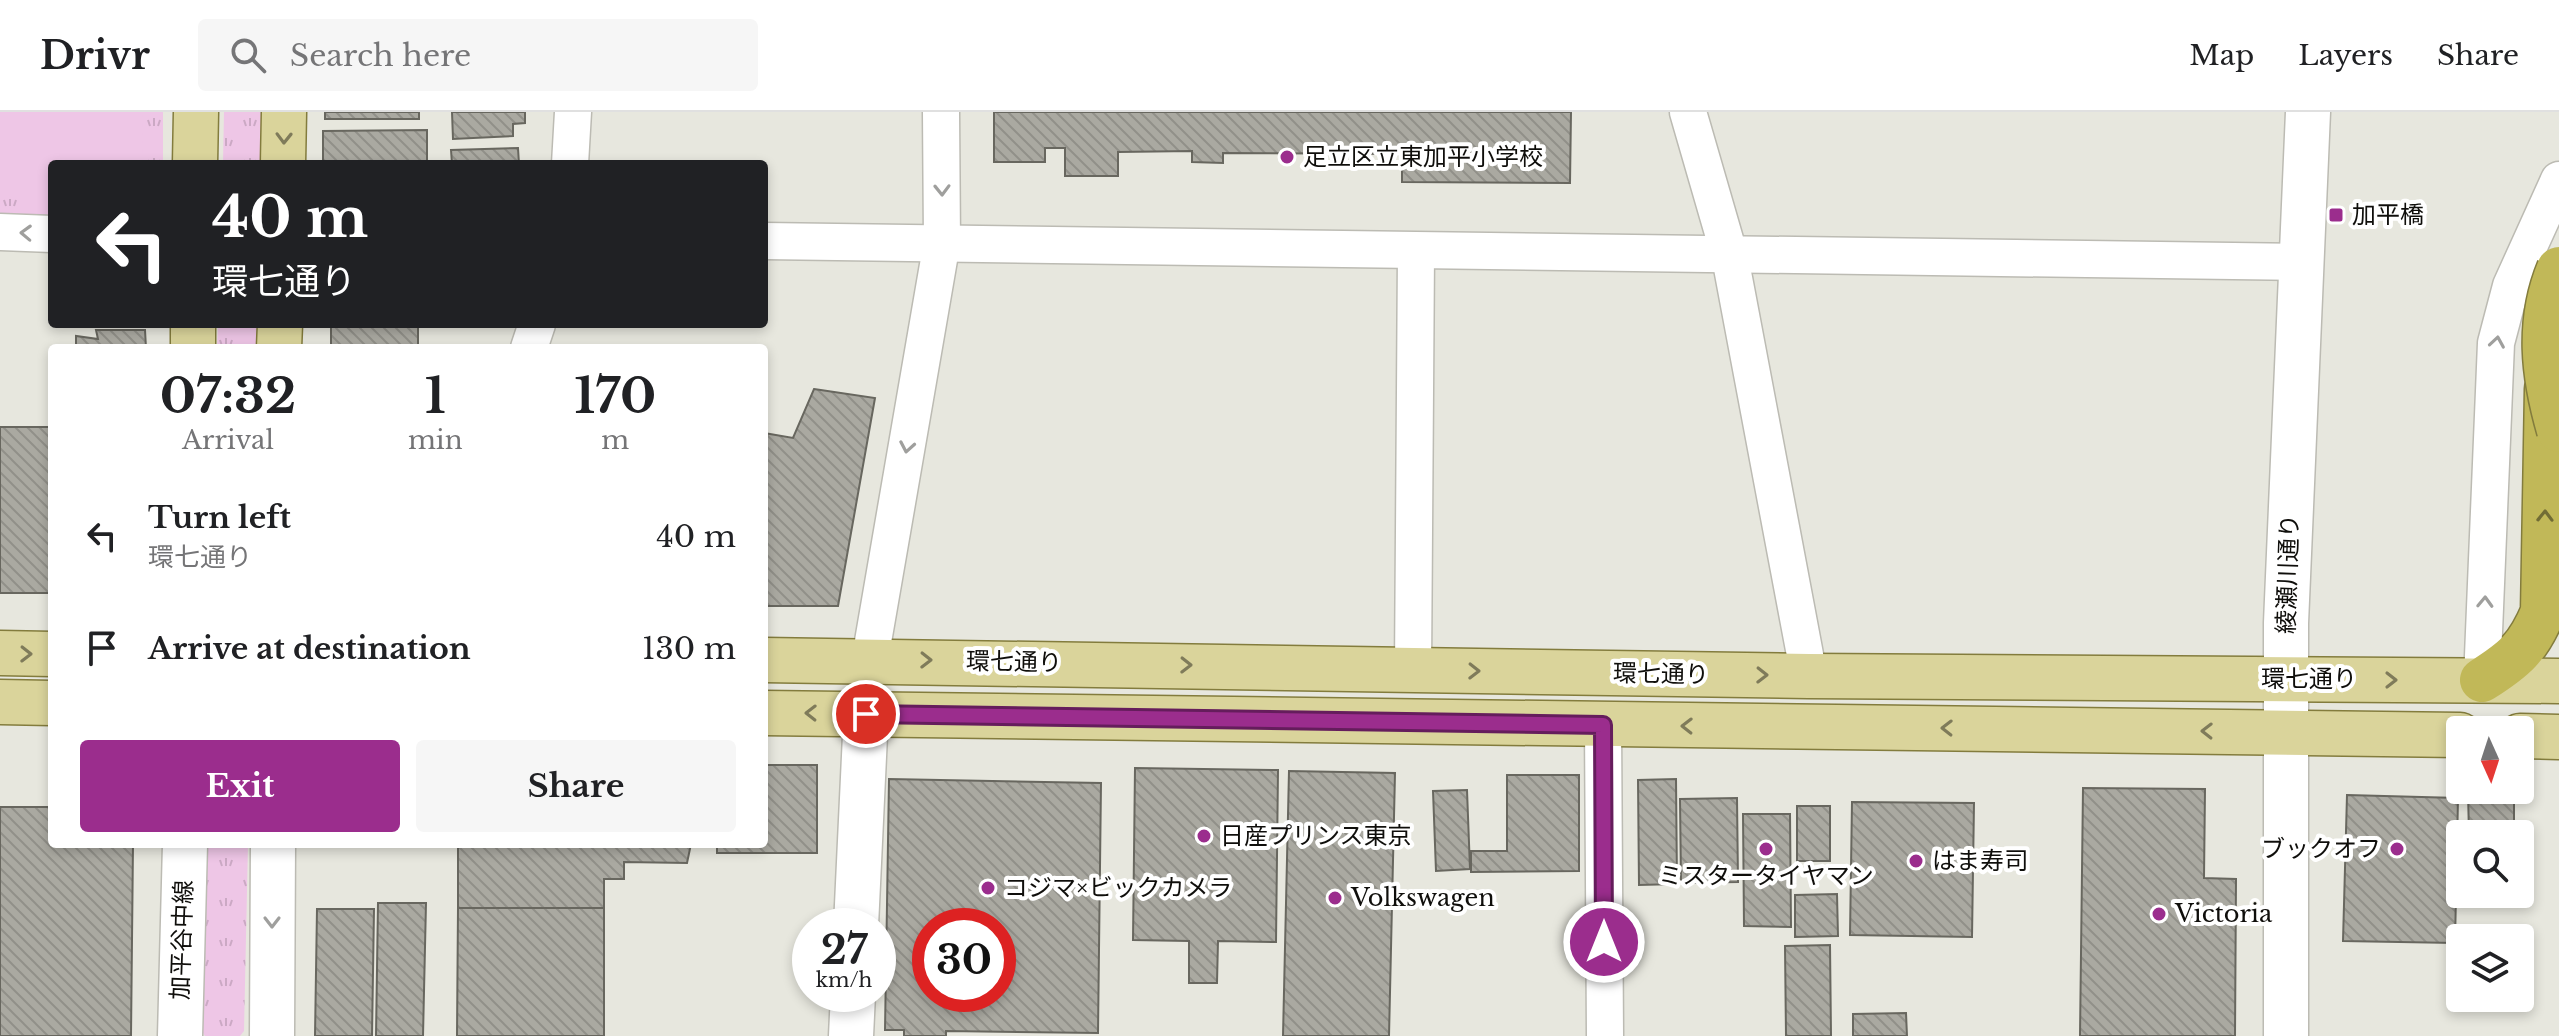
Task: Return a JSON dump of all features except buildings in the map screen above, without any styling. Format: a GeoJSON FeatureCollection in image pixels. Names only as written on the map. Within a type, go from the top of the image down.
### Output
{"type":"FeatureCollection","features":[{"type":"Feature","properties":{"kind":"highway"},"geometry":{"type":"LineString","coordinates":[[2559,247],[2543,347],[2559,430]]}},
{"type":"Feature","properties":{"kind":"highway"},"geometry":{"type":"LineString","coordinates":[[2482,680],[2516,658],[2532,637],[2543,612],[2548,348],[2555,276]]}},
{"type":"Feature","properties":{"kind":"main road"},"geometry":{"type":"LineString","coordinates":[[195,160],[196,112]]}},
{"type":"Feature","properties":{"kind":"main road"},"geometry":{"type":"LineString","coordinates":[[283,160],[284,112]]}},
{"type":"Feature","properties":{"kind":"main road"},"geometry":{"type":"LineString","coordinates":[[0,653],[48,654]]}},
{"type":"Feature","properties":{"kind":"main road","name":"環七通り"},"geometry":{"type":"LineString","coordinates":[[768,660],[870,659],[1809,676],[2559,681]]}},
{"type":"Feature","properties":{"kind":"main road"},"geometry":{"type":"LineString","coordinates":[[0,702],[48,703]]}},
{"type":"Feature","properties":{"kind":"main road"},"geometry":{"type":"LineString","coordinates":[[768,713],[2446,735]]}},
{"type":"Feature","properties":{"kind":"main road"},"geometry":{"type":"LineString","coordinates":[[2534,736],[2559,737]]}},
{"type":"Feature","properties":{"kind":"street"},"geometry":{"type":"LineString","coordinates":[[570,160],[573,112]]}},
{"type":"Feature","properties":{"kind":"street"},"geometry":{"type":"LineString","coordinates":[[870,659],[942,242],[941,112]]}},
{"type":"Feature","properties":{"kind":"street"},"geometry":{"type":"LineString","coordinates":[[1688,112],[1730,257],[1809,676]]}},
{"type":"Feature","properties":{"kind":"street","name":"綾瀬川通り"},"geometry":{"type":"LineString","coordinates":[[2286,1036],[2285,679],[2299,262],[2308,112]]}},
{"type":"Feature","properties":{"kind":"street"},"geometry":{"type":"LineString","coordinates":[[2482,680],[2496,343],[2511,286],[2559,180]]}},
{"type":"Feature","properties":{"kind":"street"},"geometry":{"type":"LineString","coordinates":[[0,232],[48,234]]}},
{"type":"Feature","properties":{"kind":"street"},"geometry":{"type":"LineString","coordinates":[[768,241],[1730,257],[2299,262]]}},
{"type":"Feature","properties":{"kind":"street"},"geometry":{"type":"LineString","coordinates":[[1413,670],[1416,252]]}},
{"type":"Feature","properties":{"kind":"street"},"geometry":{"type":"LineString","coordinates":[[857,908],[866,714]]}},
{"type":"Feature","properties":{"kind":"street"},"geometry":{"type":"LineString","coordinates":[[1603,725],[1605,1036]]}},
{"type":"Feature","properties":{"kind":"street","name":"加平谷中線"},"geometry":{"type":"LineString","coordinates":[[180,1036],[185,848]]}},
{"type":"Feature","properties":{"kind":"street"},"geometry":{"type":"LineString","coordinates":[[272,1036],[273,848]]}},
{"type":"Feature","properties":{"kind":"street"},"geometry":{"type":"LineString","coordinates":[[851,1036],[852,1012]]}},
{"type":"Feature","properties":{"kind":"green space"},"geometry":{"type":"Polygon","coordinates":[[[0,112],[163,112],[163,160],[48,160],[48,221],[0,220],[0,112]]]}},
{"type":"Feature","properties":{"kind":"green space"},"geometry":{"type":"Polygon","coordinates":[[[0,112],[143,112],[142,160],[48,160],[48,199],[0,199],[0,112]]]}},
{"type":"Feature","properties":{"kind":"green space"},"geometry":{"type":"Polygon","coordinates":[[[224,112],[267,112],[266,160],[223,160],[224,112]]]}},
{"type":"Feature","properties":{"kind":"green space"},"geometry":{"type":"Polygon","coordinates":[[[218,328],[260,328],[260,344],[217,344],[218,328]]]}},
{"type":"Feature","properties":{"kind":"green space"},"geometry":{"type":"Polygon","coordinates":[[[205,848],[248,848],[244,1031],[240,1036],[205,1036],[201,1030],[205,848]]]}},
{"type":"Feature","properties":{"kind":"place","name":"足立区立東加平小学校"},"geometry":{"type":"Point","coordinates":[1287,157]}},
{"type":"Feature","properties":{"kind":"place","name":"加平橋"},"geometry":{"type":"Point","coordinates":[2336,215]}},
{"type":"Feature","properties":{"kind":"place","name":"日産プリンス東京"},"geometry":{"type":"Point","coordinates":[1204,836]}},
{"type":"Feature","properties":{"kind":"place","name":"ミスタータイヤマン"},"geometry":{"type":"Point","coordinates":[1766,849]}},
{"type":"Feature","properties":{"kind":"place","name":"ブックオフ"},"geometry":{"type":"Point","coordinates":[2397,849]}},
{"type":"Feature","properties":{"kind":"place","name":"はま寿司"},"geometry":{"type":"Point","coordinates":[1916,861]}},
{"type":"Feature","properties":{"kind":"place","name":"コジマ×ビックカメラ"},"geometry":{"type":"Point","coordinates":[988,888]}},
{"type":"Feature","properties":{"kind":"place","name":"Volkswagen"},"geometry":{"type":"Point","coordinates":[1335,898]}},
{"type":"Feature","properties":{"kind":"place","name":"Victoria"},"geometry":{"type":"Point","coordinates":[2159,914]}},
{"type":"Feature","properties":{"kind":"route"},"geometry":{"type":"LineString","coordinates":[[866,714],[1603,725],[1604,942]]}}]}
